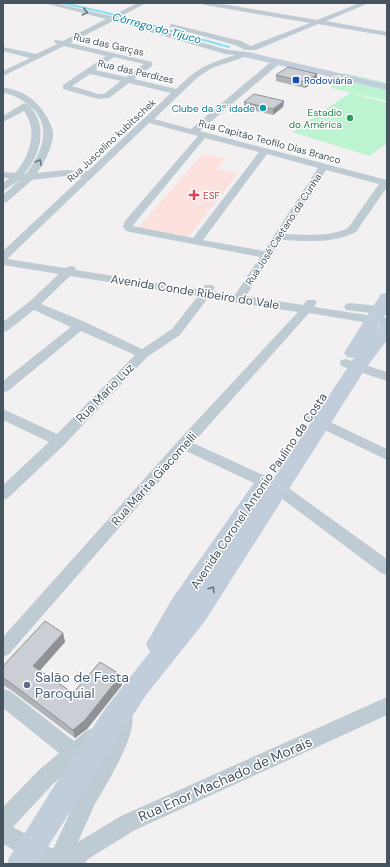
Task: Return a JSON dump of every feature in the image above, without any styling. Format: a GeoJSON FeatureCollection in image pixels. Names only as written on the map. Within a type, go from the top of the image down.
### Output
{"type":"FeatureCollection","features":[{"type":"Feature","properties":{"kind":"street"},"geometry":{"type":"LineString","coordinates":[[47,3],[115,15],[228,52],[249,51],[387,78]]}},
{"type":"Feature","properties":{"kind":"street"},"geometry":{"type":"LineString","coordinates":[[3,74],[135,3]]}},
{"type":"Feature","properties":{"kind":"street"},"geometry":{"type":"LineString","coordinates":[[115,15],[143,3]]}},
{"type":"Feature","properties":{"kind":"street"},"geometry":{"type":"LineString","coordinates":[[205,3],[321,21],[387,34]]}},
{"type":"Feature","properties":{"kind":"street"},"geometry":{"type":"LineString","coordinates":[[224,3],[236,7]]}},
{"type":"Feature","properties":{"kind":"street","name":"Rua Juscelino kubitschek"},"geometry":{"type":"LineString","coordinates":[[3,257],[202,70],[366,3]]}},
{"type":"Feature","properties":{"kind":"street"},"geometry":{"type":"LineString","coordinates":[[115,15],[132,15]]}},
{"type":"Feature","properties":{"kind":"street"},"geometry":{"type":"LineString","coordinates":[[162,23],[238,43],[249,51],[276,62],[387,87]]}},
{"type":"Feature","properties":{"kind":"street"},"geometry":{"type":"LineString","coordinates":[[377,31],[387,31]]}},
{"type":"Feature","properties":{"kind":"street","name":"Rua das Garças"},"geometry":{"type":"LineString","coordinates":[[61,43],[149,64],[128,80]]}},
{"type":"Feature","properties":{"kind":"street"},"geometry":{"type":"LineString","coordinates":[[3,50],[34,57]]}},
{"type":"Feature","properties":{"kind":"street"},"geometry":{"type":"LineString","coordinates":[[112,55],[66,88],[98,97],[104,97],[128,80]]}},
{"type":"Feature","properties":{"kind":"street"},"geometry":{"type":"LineString","coordinates":[[3,70],[34,57]]}},
{"type":"Feature","properties":{"kind":"street"},"geometry":{"type":"LineString","coordinates":[[193,132],[276,62]]}},
{"type":"Feature","properties":{"kind":"street","name":"Rua das Perdizes"},"geometry":{"type":"LineString","coordinates":[[89,71],[178,92]]}},
{"type":"Feature","properties":{"kind":"street"},"geometry":{"type":"LineString","coordinates":[[3,89],[18,94],[35,105],[47,125],[50,136],[40,162],[30,178],[3,200]]}},
{"type":"Feature","properties":{"kind":"street"},"geometry":{"type":"LineString","coordinates":[[3,95],[17,101],[26,108],[33,117],[36,129],[36,144],[30,159],[17,177],[4,188]]}},
{"type":"Feature","properties":{"kind":"street"},"geometry":{"type":"LineString","coordinates":[[3,120],[26,108]]}},
{"type":"Feature","properties":{"kind":"street","name":"Rua Capitão Teofilo Dias Branco"},"geometry":{"type":"LineString","coordinates":[[148,120],[386,183]]}},
{"type":"Feature","properties":{"kind":"street"},"geometry":{"type":"LineString","coordinates":[[203,135],[129,223],[128,227],[130,229],[266,255]]}},
{"type":"Feature","properties":{"kind":"street"},"geometry":{"type":"LineString","coordinates":[[196,241],[265,151]]}},
{"type":"Feature","properties":{"kind":"street","name":"Rua José Caetano da Cunha"},"geometry":{"type":"LineString","coordinates":[[241,295],[323,167]]}},
{"type":"Feature","properties":{"kind":"street"},"geometry":{"type":"LineString","coordinates":[[3,175],[30,178],[58,173],[91,174]]}},
{"type":"Feature","properties":{"kind":"street"},"geometry":{"type":"LineString","coordinates":[[278,237],[331,237],[344,235],[352,230],[386,183]]}},
{"type":"Feature","properties":{"kind":"street","name":"Avenida Conde Ribeiro do Vale"},"geometry":{"type":"LineString","coordinates":[[3,257],[309,306],[383,315]]}},
{"type":"Feature","properties":{"kind":"street"},"geometry":{"type":"LineString","coordinates":[[3,328],[33,305],[71,269]]}},
{"type":"Feature","properties":{"kind":"street","name":"Rua Mario Luz"},"geometry":{"type":"LineString","coordinates":[[3,494],[59,441],[143,354],[176,332],[207,290]]}},
{"type":"Feature","properties":{"kind":"street"},"geometry":{"type":"LineString","coordinates":[[33,305],[81,325],[143,354]]}},
{"type":"Feature","properties":{"kind":"street","name":"Rua Marita Giacomelli"},"geometry":{"type":"LineString","coordinates":[[3,649],[184,444],[309,306]]}},
{"type":"Feature","properties":{"kind":"street","name":"Avenida Coronel Antonio Paulino da Costa"},"geometry":{"type":"LineString","coordinates":[[21,864],[126,702],[352,365],[383,315]]}},
{"type":"Feature","properties":{"kind":"street"},"geometry":{"type":"LineString","coordinates":[[3,388],[81,325]]}},
{"type":"Feature","properties":{"kind":"street"},"geometry":{"type":"LineString","coordinates":[[352,365],[387,377]]}},
{"type":"Feature","properties":{"kind":"street"},"geometry":{"type":"LineString","coordinates":[[3,414],[59,441]]}},
{"type":"Feature","properties":{"kind":"street"},"geometry":{"type":"LineString","coordinates":[[315,420],[387,455]]}},
{"type":"Feature","properties":{"kind":"street"},"geometry":{"type":"LineString","coordinates":[[184,444],[272,485],[387,568]]}},
{"type":"Feature","properties":{"kind":"street"},"geometry":{"type":"LineString","coordinates":[[3,697],[74,753]]}},
{"type":"Feature","properties":{"kind":"street"},"geometry":{"type":"LineString","coordinates":[[3,822],[46,777],[74,753],[126,702]]}},
{"type":"Feature","properties":{"kind":"street"},"geometry":{"type":"LineString","coordinates":[[3,833],[62,863],[86,803],[116,745],[123,728],[126,702]]}},
{"type":"Feature","properties":{"kind":"street","name":"Rua Enor Machado de Morais"},"geometry":{"type":"LineString","coordinates":[[62,863],[128,823],[387,706]]}},
{"type":"Feature","properties":{"kind":"shaded area","name":"ESF"},"geometry":{"type":"Polygon","coordinates":[[[203,154],[226,158],[217,169],[238,174],[188,237],[139,227],[203,154]]]}},
{"type":"Feature","properties":{"kind":"green space"},"geometry":{"type":"Polygon","coordinates":[[[344,73],[387,83],[387,101],[331,88],[337,79],[344,73]]]}},
{"type":"Feature","properties":{"kind":"green space","name":"Estadio do América"},"geometry":{"type":"Polygon","coordinates":[[[350,93],[387,103],[387,143],[370,156],[292,132],[350,93]]]}},
{"type":"Feature","properties":{"kind":"building"},"geometry":{"type":"Polygon","coordinates":[[[288,67],[317,74],[306,82],[276,75],[288,67]]]}},
{"type":"Feature","properties":{"kind":"building"},"geometry":{"type":"Polygon","coordinates":[[[254,94],[284,101],[273,109],[244,102],[254,94]]]}},
{"type":"Feature","properties":{"kind":"building","name":"Salão de Festa Paroquial"},"geometry":{"type":"Polygon","coordinates":[[[45,621],[63,633],[33,666],[73,693],[100,662],[121,675],[85,720],[73,730],[3,678],[3,666],[45,621]]]}},
{"type":"Feature","properties":{"kind":"waterway","name":"Córrego do Tijuco"},"geometry":{"type":"LineString","coordinates":[[63,3],[107,13],[229,47]]}},
{"type":"Feature","properties":{"kind":"place","name":"Rodoviária"},"geometry":{"type":"Point","coordinates":[296,80]}},
{"type":"Feature","properties":{"kind":"place","name":"Clube da 3º idade"},"geometry":{"type":"Point","coordinates":[263,108]}},
{"type":"Feature","properties":{"kind":"place","name":"Estadio do América"},"geometry":{"type":"Point","coordinates":[350,118]}},
{"type":"Feature","properties":{"kind":"place","name":"ESF"},"geometry":{"type":"Point","coordinates":[194,195]}},
{"type":"Feature","properties":{"kind":"place","name":"Salão de Festa Paroquial"},"geometry":{"type":"Point","coordinates":[27,685]}}]}
